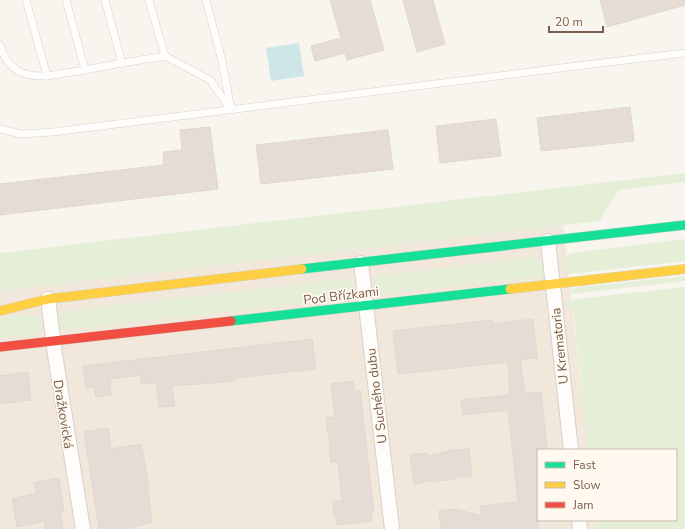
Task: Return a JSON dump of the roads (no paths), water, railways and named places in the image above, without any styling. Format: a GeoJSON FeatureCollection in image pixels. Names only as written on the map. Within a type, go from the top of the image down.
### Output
{"type":"FeatureCollection","features":[{"type":"Feature","properties":{"kind":"street"},"geometry":{"type":"LineString","coordinates":[[0,311],[48,299],[685,226]]}},
{"type":"Feature","properties":{"kind":"street","name":"U Krematoria"},"geometry":{"type":"LineString","coordinates":[[548,241],[571,449]]}},
{"type":"Feature","properties":{"kind":"street","name":"U Suchého dubu"},"geometry":{"type":"LineString","coordinates":[[361,263],[392,529]]}},
{"type":"Feature","properties":{"kind":"street","name":"Pod Břízkami"},"geometry":{"type":"LineString","coordinates":[[0,347],[685,269]]}},
{"type":"Feature","properties":{"kind":"street"},"geometry":{"type":"LineString","coordinates":[[14,297],[48,299]]}},
{"type":"Feature","properties":{"kind":"street","name":"Dražkovická"},"geometry":{"type":"LineString","coordinates":[[48,299],[53,341],[83,529]]}},
{"type":"Feature","properties":{"kind":"lane"},"geometry":{"type":"LineString","coordinates":[[26,0],[47,76]]}},
{"type":"Feature","properties":{"kind":"lane"},"geometry":{"type":"LineString","coordinates":[[66,0],[85,70]]}},
{"type":"Feature","properties":{"kind":"lane"},"geometry":{"type":"LineString","coordinates":[[105,0],[122,63]]}},
{"type":"Feature","properties":{"kind":"lane"},"geometry":{"type":"LineString","coordinates":[[149,0],[165,56]]}},
{"type":"Feature","properties":{"kind":"lane"},"geometry":{"type":"LineString","coordinates":[[206,0],[222,61],[232,109]]}},
{"type":"Feature","properties":{"kind":"lane"},"geometry":{"type":"LineString","coordinates":[[0,45],[4,58],[8,64],[29,75],[47,76],[165,56],[210,80],[232,109]]}},
{"type":"Feature","properties":{"kind":"lane"},"geometry":{"type":"LineString","coordinates":[[0,129],[21,134],[53,132],[685,53]]}},
{"type":"Feature","properties":{"kind":"water"},"geometry":{"type":"Polygon","coordinates":[[[299,43],[304,76],[271,81],[266,48],[299,43]]]}}]}
